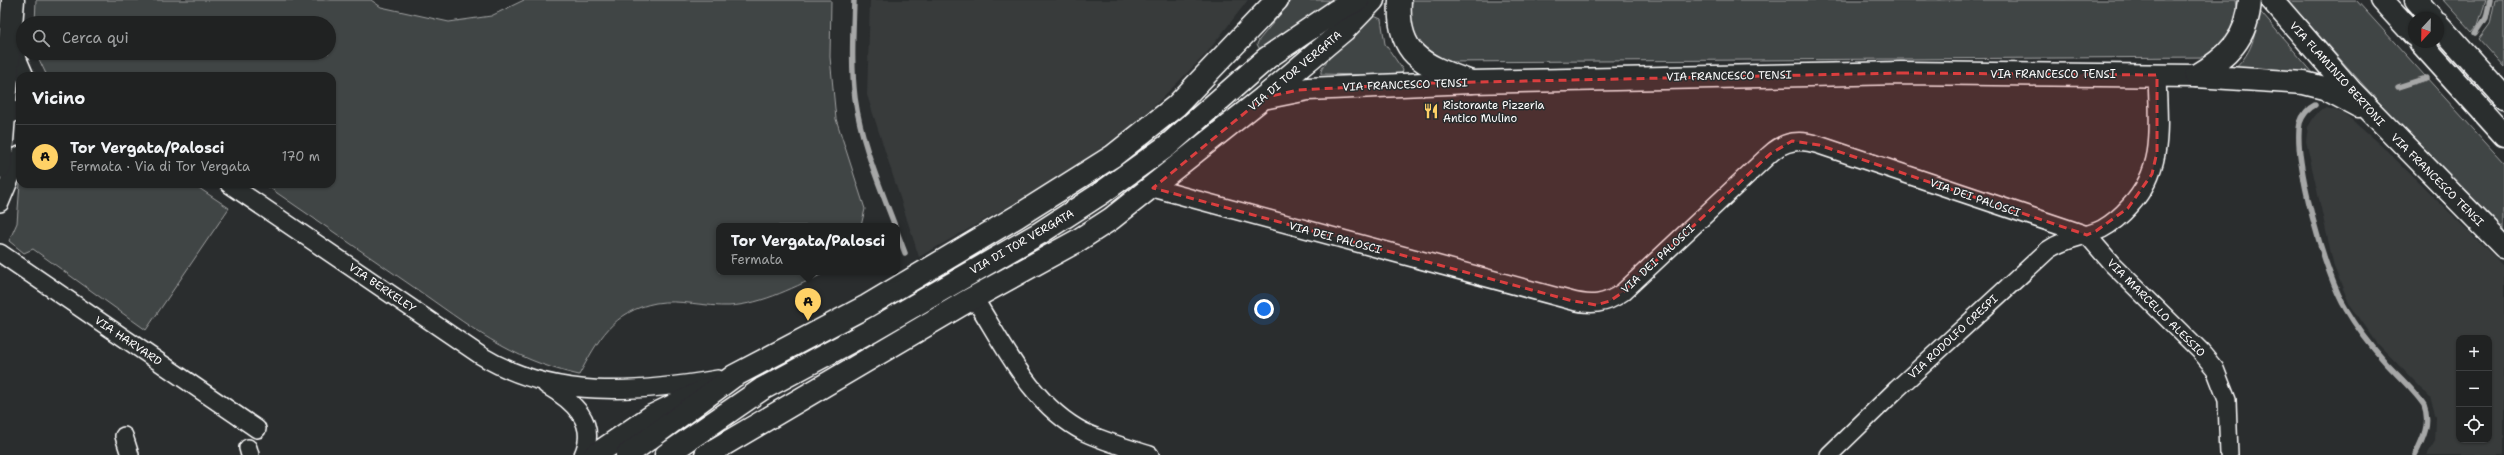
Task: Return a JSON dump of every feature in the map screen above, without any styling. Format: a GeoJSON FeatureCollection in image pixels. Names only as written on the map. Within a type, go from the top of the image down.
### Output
{"type":"FeatureCollection","features":[{"type":"Feature","properties":{"kind":"main road"},"geometry":{"type":"LineString","coordinates":[[0,167],[15,116],[10,41],[14,0]]}},
{"type":"Feature","properties":{"kind":"main road","name":"VIA DI TOR VERGATA"},"geometry":{"type":"LineString","coordinates":[[595,455],[652,416],[734,376],[874,302],[1012,220],[1113,156],[1176,106],[1277,0]]}},
{"type":"Feature","properties":{"kind":"main road","name":"VIA DI TOR VERGATA"},"geometry":{"type":"LineString","coordinates":[[666,455],[762,389],[872,330],[1040,233],[1100,194],[1167,146],[1243,77],[1276,52],[1336,11],[1358,0]]}},
{"type":"Feature","properties":{"kind":"main road","name":"VIA DI TOR VERGATA"},"geometry":{"type":"LineString","coordinates":[[706,455],[974,298],[1077,241],[1111,219],[1152,188],[1263,98],[1344,30],[1373,0]]}},
{"type":"Feature","properties":{"kind":"main road"},"geometry":{"type":"LineString","coordinates":[[1400,0],[1400,28],[1410,50],[1431,66],[1471,82]]}},
{"type":"Feature","properties":{"kind":"main road"},"geometry":{"type":"LineString","coordinates":[[2196,76],[2222,59],[2237,44],[2247,23],[2250,0]]}},
{"type":"Feature","properties":{"kind":"main road","name":"VIA FLAMINIO BERTONI"},"geometry":{"type":"LineString","coordinates":[[2272,0],[2387,129]]}},
{"type":"Feature","properties":{"kind":"main road"},"geometry":{"type":"LineString","coordinates":[[2382,0],[2408,28]]}},
{"type":"Feature","properties":{"kind":"main road"},"geometry":{"type":"LineString","coordinates":[[2416,0],[2427,12]]}},
{"type":"Feature","properties":{"kind":"main road"},"geometry":{"type":"LineString","coordinates":[[2444,31],[2504,97]]}},
{"type":"Feature","properties":{"kind":"main road"},"geometry":{"type":"LineString","coordinates":[[2425,48],[2504,135]]}},
{"type":"Feature","properties":{"kind":"main road","name":"VIA FRANCESCO TENSI"},"geometry":{"type":"LineString","coordinates":[[1263,98],[1308,89],[1471,82],[1901,73],[2157,75],[2276,80],[2316,85],[2364,109],[2387,129],[2504,247]]}},
{"type":"Feature","properties":{"kind":"main road","name":"VIA DI TOR VERGATA"},"geometry":{"type":"LineString","coordinates":[[627,455],[734,376]]}},
{"type":"Feature","properties":{"kind":"street"},"geometry":{"type":"LineString","coordinates":[[10,41],[16,55]]}},
{"type":"Feature","properties":{"kind":"street"},"geometry":{"type":"LineString","coordinates":[[18,60],[23,72]]}},
{"type":"Feature","properties":{"kind":"street","name":"VIA RODOLFO CRESPI"},"geometry":{"type":"LineString","coordinates":[[1837,453],[1897,389],[2048,250],[2068,239],[2087,235],[2101,229],[2118,217],[2137,198],[2152,174],[2158,147],[2157,75]]}},
{"type":"Feature","properties":{"kind":"street","name":"VIA DEI PALOSCI"},"geometry":{"type":"LineString","coordinates":[[1152,188],[1587,304],[1604,304],[1623,292],[1770,154],[1780,146],[1792,141],[1819,145],[2087,235]]}},
{"type":"Feature","properties":{"kind":"street"},"geometry":{"type":"LineString","coordinates":[[0,203],[16,165]]}},
{"type":"Feature","properties":{"kind":"street","name":"VIA BERKELEY"},"geometry":{"type":"LineString","coordinates":[[235,188],[480,355],[507,370],[539,381],[589,389],[637,390],[664,388],[734,376]]}},
{"type":"Feature","properties":{"kind":"street","name":"VIA MARCELLO ALESSIO"},"geometry":{"type":"LineString","coordinates":[[2087,235],[2112,264],[2201,352],[2215,369],[2227,400],[2229,455]]}},
{"type":"Feature","properties":{"kind":"street","name":"VIA HARVARD"},"geometry":{"type":"LineString","coordinates":[[0,253],[257,429]]}},
{"type":"Feature","properties":{"kind":"street"},"geometry":{"type":"LineString","coordinates":[[974,298],[1038,396],[1051,410],[1069,423],[1092,436],[1150,455]]}},
{"type":"Feature","properties":{"kind":"street","name":"VIA BERKELEY"},"geometry":{"type":"LineString","coordinates":[[539,381],[564,397],[584,417],[588,429],[587,443],[583,455]]}},
{"type":"Feature","properties":{"kind":"street"},"geometry":{"type":"LineString","coordinates":[[124,436],[130,455]]}},
{"type":"Feature","properties":{"kind":"highlighted area"},"geometry":{"type":"Polygon","coordinates":[[[1901,73],[2157,75],[2157,152],[2152,174],[2128,208],[2096,231],[2087,235],[1819,145],[1792,141],[1770,154],[1623,292],[1610,301],[1596,305],[1569,300],[1153,188],[1263,98],[1298,90],[1433,83],[1901,73]]]}},
{"type":"Feature","properties":{"kind":"shaded area"},"geometry":{"type":"Polygon","coordinates":[[[36,0],[371,0],[381,7],[449,22],[491,16],[524,0],[831,0],[830,57],[836,119],[865,209],[862,223],[716,223],[716,275],[820,275],[780,294],[742,305],[720,306],[683,302],[665,302],[641,307],[628,313],[608,329],[593,350],[579,375],[531,360],[491,340],[270,188],[336,188],[336,72],[45,72],[39,60],[336,60],[336,16],[35,16],[36,0]]]}},
{"type":"Feature","properties":{"kind":"shaded area"},"geometry":{"type":"Polygon","coordinates":[[[870,0],[1248,0],[1206,54],[1142,118],[1089,157],[1043,187],[919,257],[867,95],[870,0]]]}},
{"type":"Feature","properties":{"kind":"shaded area"},"geometry":{"type":"Polygon","coordinates":[[[1292,0],[1336,0],[1261,49],[1259,48],[1257,44],[1259,40],[1292,0]]]}},
{"type":"Feature","properties":{"kind":"shaded area"},"geometry":{"type":"Polygon","coordinates":[[[1413,0],[2236,0],[2239,23],[2209,57],[1445,62],[1431,58],[1424,54],[1414,42],[1411,36],[1409,22],[1409,14],[1413,0]]]}},
{"type":"Feature","properties":{"kind":"shaded area"},"geometry":{"type":"Polygon","coordinates":[[[2287,0],[2356,0],[2504,163],[2504,230],[2403,129],[2287,0]]]}},
{"type":"Feature","properties":{"kind":"shaded area"},"geometry":{"type":"Polygon","coordinates":[[[2443,0],[2486,0],[2478,25],[2472,32],[2443,0]]]}},
{"type":"Feature","properties":{"kind":"shaded area"},"geometry":{"type":"Polygon","coordinates":[[[2495,0],[2504,0],[2504,67],[2479,39],[2490,24],[2495,0]]]}},
{"type":"Feature","properties":{"kind":"shaded area"},"geometry":{"type":"Polygon","coordinates":[[[2257,8],[2320,81],[2230,73],[2244,59],[2252,44],[2256,27],[2257,8]]]}},
{"type":"Feature","properties":{"kind":"shaded area"},"geometry":{"type":"Polygon","coordinates":[[[1374,16],[1381,19],[1385,44],[1403,70],[1402,73],[1397,76],[1321,74],[1322,69],[1334,53],[1374,16]]]}},
{"type":"Feature","properties":{"kind":"shaded area"},"geometry":{"type":"Polygon","coordinates":[[[2327,108],[2344,113],[2386,150],[2504,266],[2504,455],[2427,455],[2435,441],[2436,417],[2430,397],[2377,343],[2349,303],[2334,267],[2306,141],[2308,127],[2319,111],[2327,108]]]}},
{"type":"Feature","properties":{"kind":"shaded area"},"geometry":{"type":"Polygon","coordinates":[[[20,188],[199,188],[229,208],[146,330],[33,249],[24,253],[9,241],[17,223],[20,188]]]}},
{"type":"Feature","properties":{"kind":"waterway"},"geometry":{"type":"LineString","coordinates":[[854,0],[853,74],[855,98],[866,147],[894,223]]}},
{"type":"Feature","properties":{"kind":"waterway"},"geometry":{"type":"LineString","coordinates":[[2476,33],[2486,18],[2490,0]]}},
{"type":"Feature","properties":{"kind":"waterway"},"geometry":{"type":"LineString","coordinates":[[2398,87],[2426,78]]}},
{"type":"Feature","properties":{"kind":"waterway"},"geometry":{"type":"LineString","coordinates":[[2315,105],[2302,117],[2300,123],[2299,140],[2301,162],[2312,218],[2329,272],[2346,309],[2364,337],[2380,357],[2411,389],[2424,405],[2427,418],[2425,431],[2415,455]]}},
{"type":"Feature","properties":{"kind":"waterway"},"geometry":{"type":"LineString","coordinates":[[900,240],[905,253]]}},
{"type":"Feature","properties":{"kind":"place","name":"Ristorante Pizzeria Antico Mulino"},"geometry":{"type":"Point","coordinates":[1431,111]}},
{"type":"Feature","properties":{"kind":"place","name":"Tor Vergata/Palosci"},"geometry":{"type":"Point","coordinates":[808,321]}}]}
